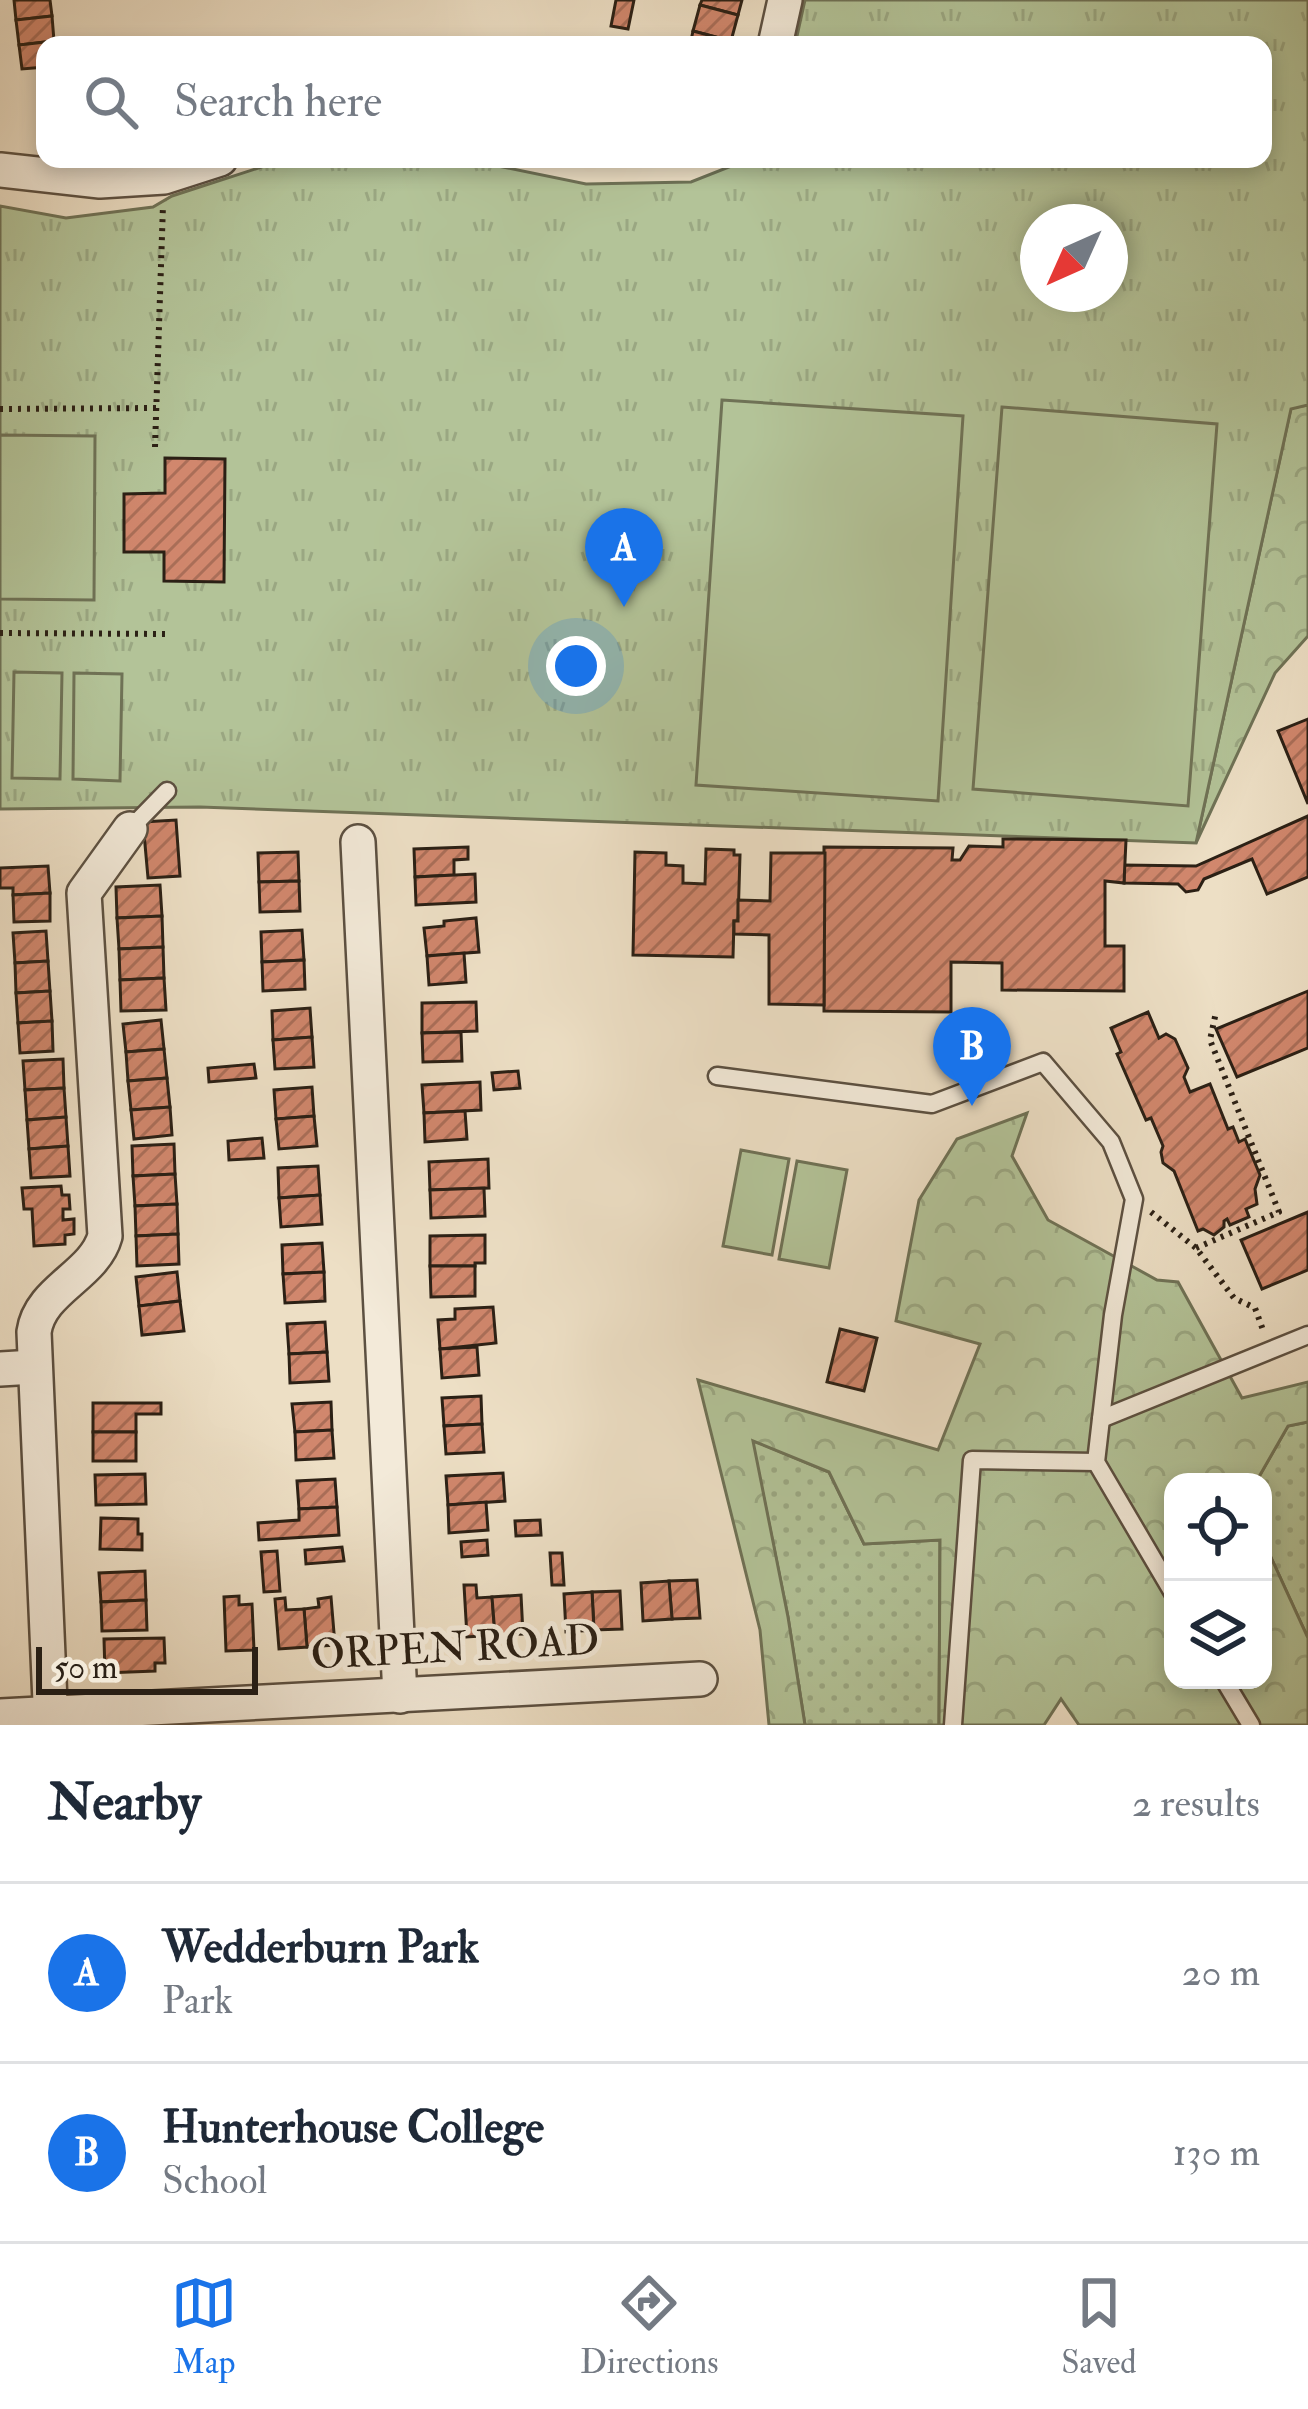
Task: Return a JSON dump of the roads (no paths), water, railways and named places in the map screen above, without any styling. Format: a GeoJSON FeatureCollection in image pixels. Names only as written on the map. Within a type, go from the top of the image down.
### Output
{"type":"FeatureCollection","features":[{"type":"Feature","properties":{"kind":"street"},"geometry":{"type":"LineString","coordinates":[[777,36],[785,0]]}},
{"type":"Feature","properties":{"kind":"street"},"geometry":{"type":"LineString","coordinates":[[0,170],[100,181],[164,176],[190,168]]}},
{"type":"Feature","properties":{"kind":"street"},"geometry":{"type":"LineString","coordinates":[[51,1720],[34,1367],[36,1319],[46,1302],[102,1249],[105,1236],[84,893],[130,829]]}},
{"type":"Feature","properties":{"kind":"street"},"geometry":{"type":"LineString","coordinates":[[358,842],[400,1696]]}},
{"type":"Feature","properties":{"kind":"street"},"geometry":{"type":"LineString","coordinates":[[0,1369],[34,1367]]}},
{"type":"Feature","properties":{"kind":"street","name":"ORPEN ROAD"},"geometry":{"type":"LineString","coordinates":[[0,1717],[178,1717],[400,1696],[700,1679]]}},
{"type":"Feature","properties":{"kind":"lane"},"geometry":{"type":"LineString","coordinates":[[130,829],[167,791]]}},
{"type":"Feature","properties":{"kind":"lane"},"geometry":{"type":"LineString","coordinates":[[717,1076],[932,1104],[1043,1062],[1111,1142],[1134,1199],[1113,1315],[1096,1462],[1166,1581]]}},
{"type":"Feature","properties":{"kind":"lane"},"geometry":{"type":"LineString","coordinates":[[1101,1419],[1308,1336]]}},
{"type":"Feature","properties":{"kind":"lane"},"geometry":{"type":"LineString","coordinates":[[953,1725],[972,1460],[1096,1462]]}},
{"type":"Feature","properties":{"kind":"lane"},"geometry":{"type":"LineString","coordinates":[[1230,1689],[1251,1725]]}},
{"type":"Feature","properties":{"kind":"place","name":"Wedderburn Park"},"geometry":{"type":"Point","coordinates":[624,607]}},
{"type":"Feature","properties":{"kind":"place","name":"Hunterhouse College"},"geometry":{"type":"Point","coordinates":[972,1106]}}]}
